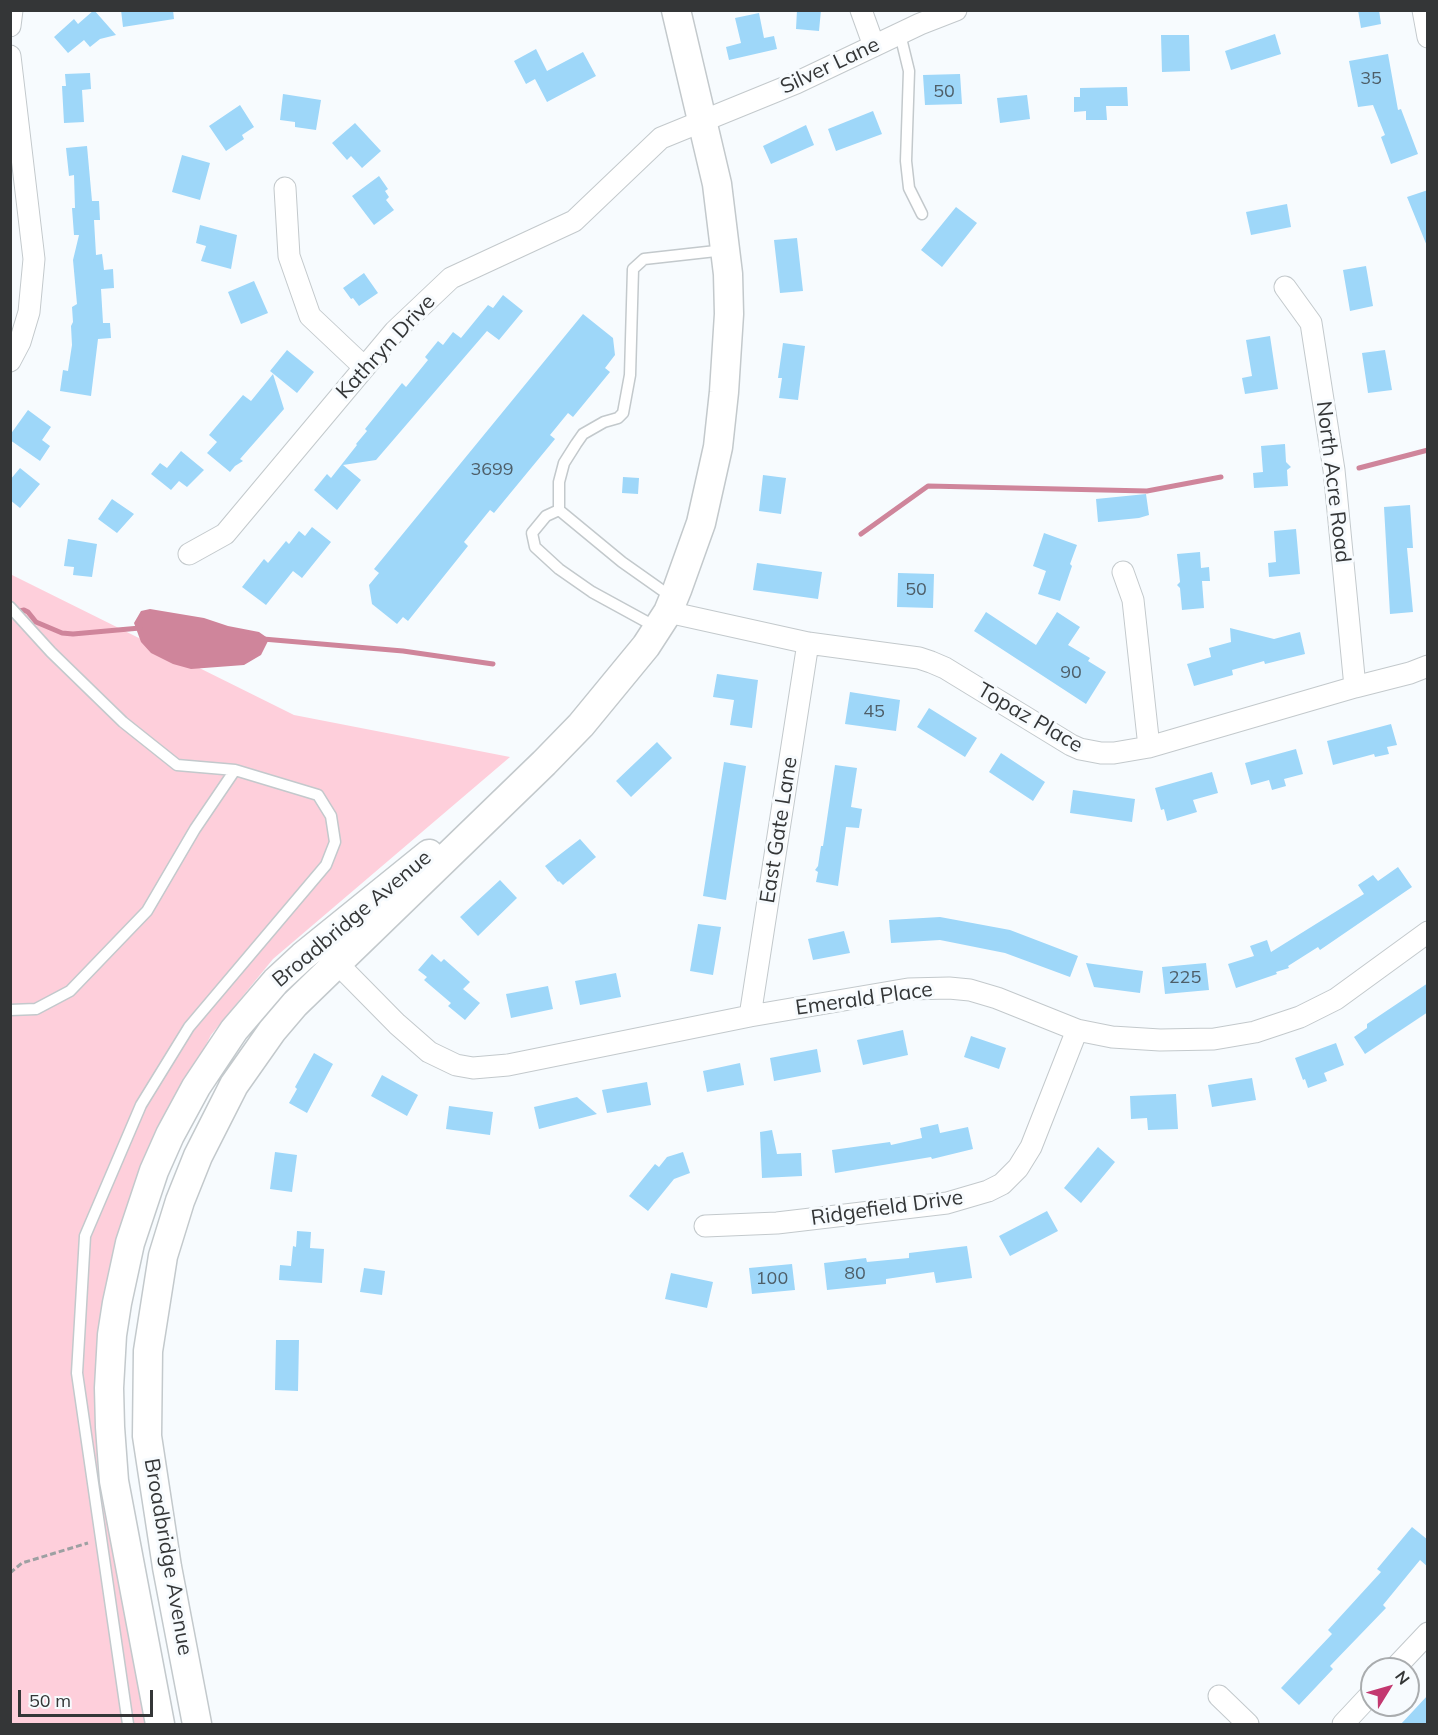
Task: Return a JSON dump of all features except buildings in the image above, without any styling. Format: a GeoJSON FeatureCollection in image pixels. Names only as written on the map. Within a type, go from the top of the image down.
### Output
{"type":"FeatureCollection","features":[{"type":"Feature","properties":{"kind":"main road","name":"Broadbridge Avenue"},"geometry":{"type":"LineString","coordinates":[[197,1725],[156,1500],[147,1425],[148,1351],[163,1256],[180,1201],[198,1156],[234,1085],[261,1046],[295,1004],[580,725],[646,646],[666,612],[700,523],[718,447],[729,314],[726,250],[717,184],[676,10]]}},
{"type":"Feature","properties":{"kind":"main road","name":"Broadbridge Avenue"},"geometry":{"type":"LineString","coordinates":[[160,1725],[114,1481],[109,1388],[117,1303],[130,1242],[154,1171],[170,1134],[196,1087],[234,1030],[276,981],[318,942],[379,892],[528,778]]}},
{"type":"Feature","properties":{"kind":"main road"},"geometry":{"type":"LineString","coordinates":[[110,1427],[147,1425]]}},
{"type":"Feature","properties":{"kind":"street"},"geometry":{"type":"LineString","coordinates":[[10,26],[12,10]]}},
{"type":"Feature","properties":{"kind":"street"},"geometry":{"type":"LineString","coordinates":[[861,10],[874,46]]}},
{"type":"Feature","properties":{"kind":"street","name":"Silver Lane"},"geometry":{"type":"LineString","coordinates":[[703,121],[796,83],[956,10]]}},
{"type":"Feature","properties":{"kind":"street"},"geometry":{"type":"LineString","coordinates":[[1423,10],[1428,37]]}},
{"type":"Feature","properties":{"kind":"street"},"geometry":{"type":"LineString","coordinates":[[10,56],[33,259],[29,312],[20,342],[10,362]]}},
{"type":"Feature","properties":{"kind":"street","name":"Kathryn Drive"},"geometry":{"type":"LineString","coordinates":[[189,554],[225,534],[395,331],[451,278],[574,221],[661,138],[703,121]]}},
{"type":"Feature","properties":{"kind":"street"},"geometry":{"type":"LineString","coordinates":[[285,189],[289,256],[310,316],[364,367]]}},
{"type":"Feature","properties":{"kind":"street","name":"North Acre Road"},"geometry":{"type":"LineString","coordinates":[[1284,287],[1311,323],[1334,470],[1355,687]]}},
{"type":"Feature","properties":{"kind":"street"},"geometry":{"type":"LineString","coordinates":[[1123,572],[1133,600],[1149,747]]}},
{"type":"Feature","properties":{"kind":"street","name":"Topaz Place"},"geometry":{"type":"LineString","coordinates":[[666,612],[808,643],[919,658],[945,668],[1080,750],[1101,753],[1149,747],[1428,666]]}},
{"type":"Feature","properties":{"kind":"street","name":"East Gate Lane"},"geometry":{"type":"LineString","coordinates":[[750,1016],[808,643]]}},
{"type":"Feature","properties":{"kind":"street","name":"Emerald Place"},"geometry":{"type":"LineString","coordinates":[[318,942],[397,1024],[429,1052],[456,1065],[473,1068],[508,1065],[750,1016],[908,989],[970,990],[997,998],[1077,1030],[1112,1036],[1160,1040],[1214,1039],[1255,1032],[1300,1017],[1336,999],[1428,932]]}},
{"type":"Feature","properties":{"kind":"street","name":"Ridgefield Drive"},"geometry":{"type":"LineString","coordinates":[[705,1226],[777,1223],[946,1203],[988,1191],[1002,1184],[1018,1168],[1031,1147],[1077,1030]]}},
{"type":"Feature","properties":{"kind":"street"},"geometry":{"type":"LineString","coordinates":[[1405,1657],[1428,1633]]}},
{"type":"Feature","properties":{"kind":"street"},"geometry":{"type":"LineString","coordinates":[[1219,1696],[1248,1725]]}},
{"type":"Feature","properties":{"kind":"street"},"geometry":{"type":"LineString","coordinates":[[1343,1725],[1360,1706]]}},
{"type":"Feature","properties":{"kind":"lane"},"geometry":{"type":"LineString","coordinates":[[900,34],[909,71],[906,161],[909,188],[922,214]]}},
{"type":"Feature","properties":{"kind":"lane"},"geometry":{"type":"LineString","coordinates":[[559,510],[559,482],[564,463],[576,444],[583,434],[604,422],[618,418],[622,413],[630,375],[633,269],[644,259],[726,250]]}},
{"type":"Feature","properties":{"kind":"lane"},"geometry":{"type":"LineString","coordinates":[[559,510],[546,516],[532,533],[535,547],[559,569],[592,592],[666,612]]}},
{"type":"Feature","properties":{"kind":"lane"},"geometry":{"type":"LineString","coordinates":[[559,510],[622,562],[666,612]]}},
{"type":"Feature","properties":{"kind":"lane"},"geometry":{"type":"LineString","coordinates":[[10,607],[51,652],[123,722],[177,765],[235,770],[318,795],[331,816],[335,842],[326,866],[189,1027],[141,1105],[85,1236],[77,1373],[128,1725]]}},
{"type":"Feature","properties":{"kind":"lane"},"geometry":{"type":"LineString","coordinates":[[10,1010],[36,1009],[69,991],[147,911],[195,829],[235,770]]}},
{"type":"Feature","properties":{"kind":"path"},"geometry":{"type":"LineString","coordinates":[[10,1573],[22,1563],[101,1539]]}},
{"type":"Feature","properties":{"kind":"shaded area"},"geometry":{"type":"Polygon","coordinates":[[[10,574],[294,715],[510,757],[273,959],[211,1035],[145,1162],[102,1316],[98,1463],[145,1724],[11,1724],[10,574]]]}},
{"type":"Feature","properties":{"kind":"shaded area"},"geometry":{"type":"Polygon","coordinates":[[[150,609],[204,618],[228,626],[259,632],[269,639],[261,655],[244,665],[191,669],[173,664],[151,653],[141,642],[134,623],[141,611],[150,609]]]}},
{"type":"Feature","properties":{"kind":"waterway"},"geometry":{"type":"LineString","coordinates":[[1359,468],[1428,450]]}},
{"type":"Feature","properties":{"kind":"waterway"},"geometry":{"type":"LineString","coordinates":[[861,534],[928,486],[1147,491],[1221,477]]}},
{"type":"Feature","properties":{"kind":"waterway"},"geometry":{"type":"LineString","coordinates":[[16,612],[24,610],[36,622],[62,633],[140,628]]}},
{"type":"Feature","properties":{"kind":"waterway"},"geometry":{"type":"LineString","coordinates":[[263,639],[403,651],[493,664]]}}]}
